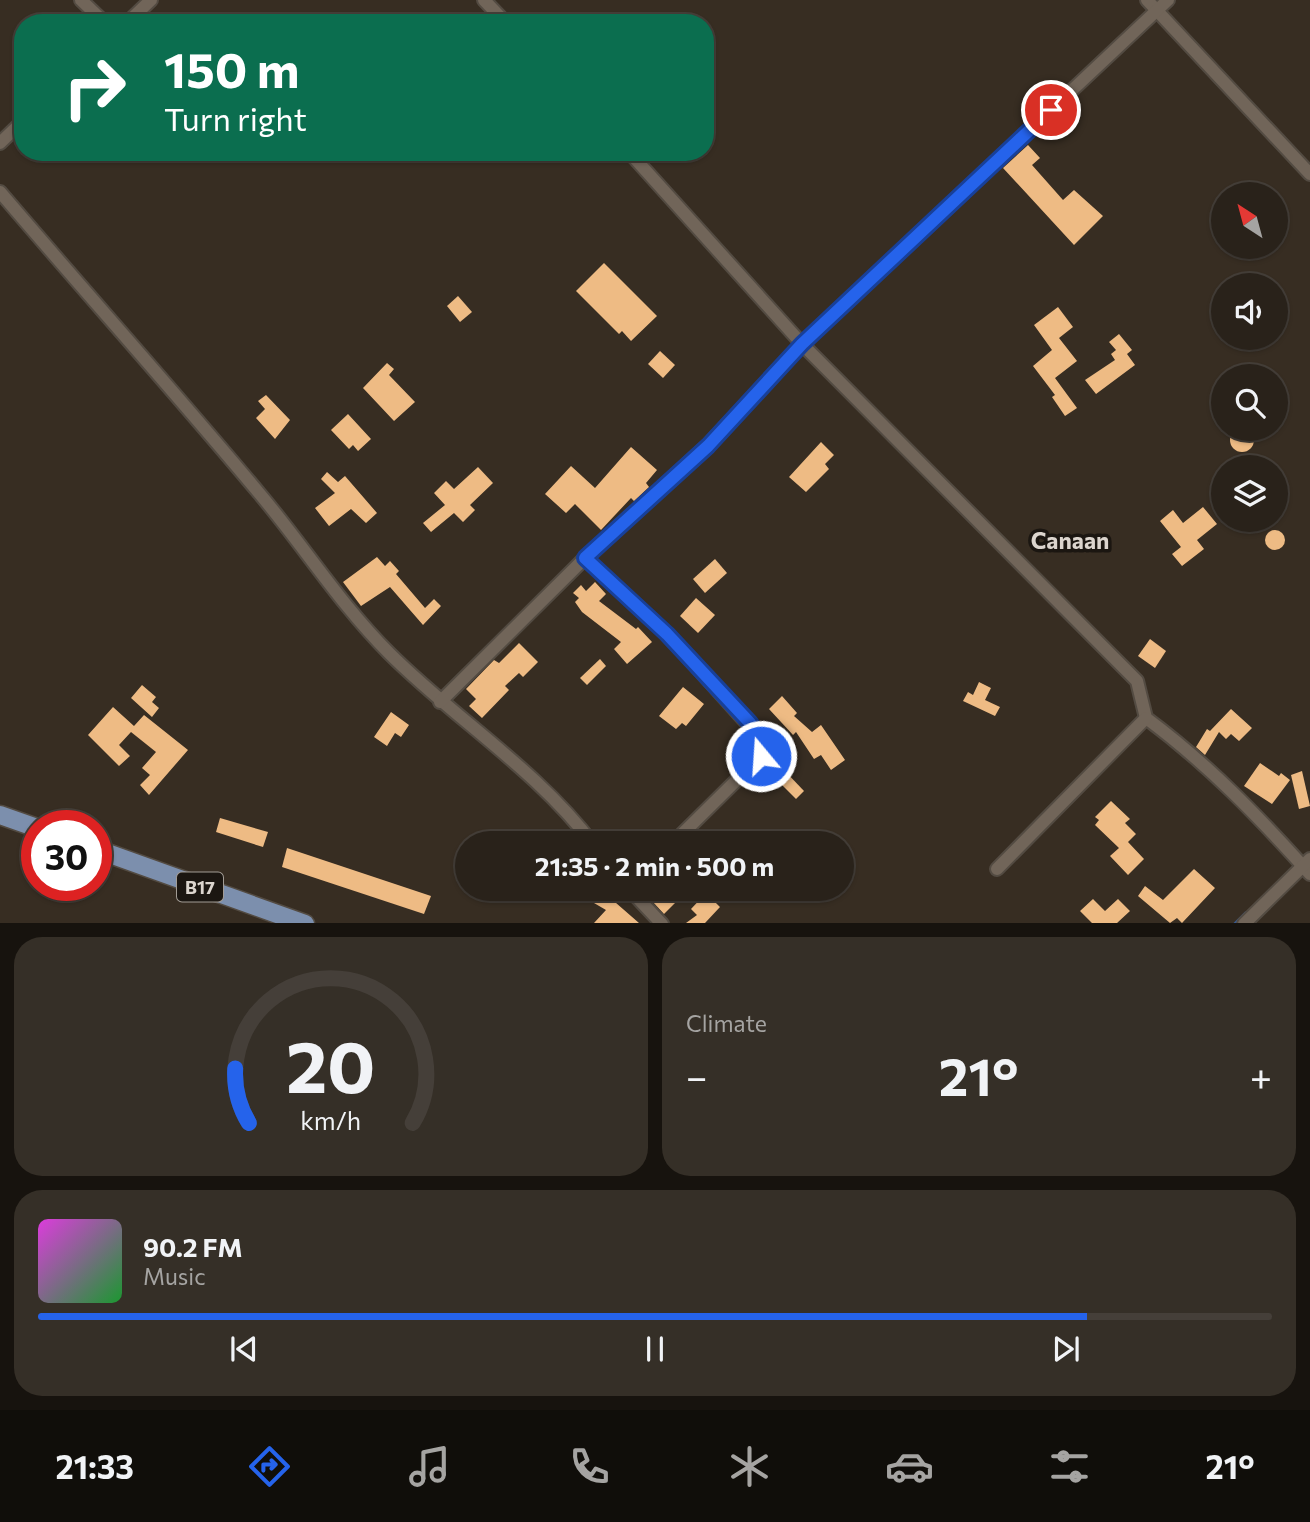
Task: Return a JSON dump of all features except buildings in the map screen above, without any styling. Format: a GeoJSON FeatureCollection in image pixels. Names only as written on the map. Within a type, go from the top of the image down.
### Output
{"type":"FeatureCollection","features":[{"type":"Feature","properties":{"kind":"main road"},"geometry":{"type":"LineString","coordinates":[[0,815],[21,822]]}},
{"type":"Feature","properties":{"kind":"main road","name":"B17"},"geometry":{"type":"LineString","coordinates":[[112,855],[284,920],[305,923]]}},
{"type":"Feature","properties":{"kind":"street"},"geometry":{"type":"LineString","coordinates":[[81,0],[96,14]]}},
{"type":"Feature","properties":{"kind":"street"},"geometry":{"type":"LineString","coordinates":[[136,14],[151,0]]}},
{"type":"Feature","properties":{"kind":"street"},"geometry":{"type":"LineString","coordinates":[[484,0],[497,14]]}},
{"type":"Feature","properties":{"kind":"street"},"geometry":{"type":"LineString","coordinates":[[1147,0],[1310,174]]}},
{"type":"Feature","properties":{"kind":"street"},"geometry":{"type":"LineString","coordinates":[[440,702],[585,558],[708,446],[802,344],[1168,0]]}},
{"type":"Feature","properties":{"kind":"street"},"geometry":{"type":"LineString","coordinates":[[0,143],[14,130]]}},
{"type":"Feature","properties":{"kind":"street"},"geometry":{"type":"LineString","coordinates":[[637,161],[802,344],[1137,681],[1146,718],[1178,742],[1255,811],[1308,866],[1244,923]]}},
{"type":"Feature","properties":{"kind":"street"},"geometry":{"type":"LineString","coordinates":[[0,192],[261,495],[311,563],[388,653],[440,702],[533,777],[581,831]]}},
{"type":"Feature","properties":{"kind":"street"},"geometry":{"type":"LineString","coordinates":[[585,558],[667,634],[762,740],[761,756],[686,831]]}},
{"type":"Feature","properties":{"kind":"street"},"geometry":{"type":"LineString","coordinates":[[997,869],[1146,718]]}},
{"type":"Feature","properties":{"kind":"street"},"geometry":{"type":"LineString","coordinates":[[640,901],[662,923]]}},
{"type":"Feature","properties":{"kind":"waterway"},"geometry":{"type":"LineString","coordinates":[[1236,923],[1246,913]]}},
{"type":"Feature","properties":{"kind":"district","name":"Canaan"},"geometry":{"type":"Point","coordinates":[1070,540]}},
{"type":"Feature","properties":{"kind":"route"},"geometry":{"type":"LineString","coordinates":[[761,756],[762,740],[750,723],[667,634],[585,558],[708,446],[802,344],[894,261],[1051,110]]}}]}
